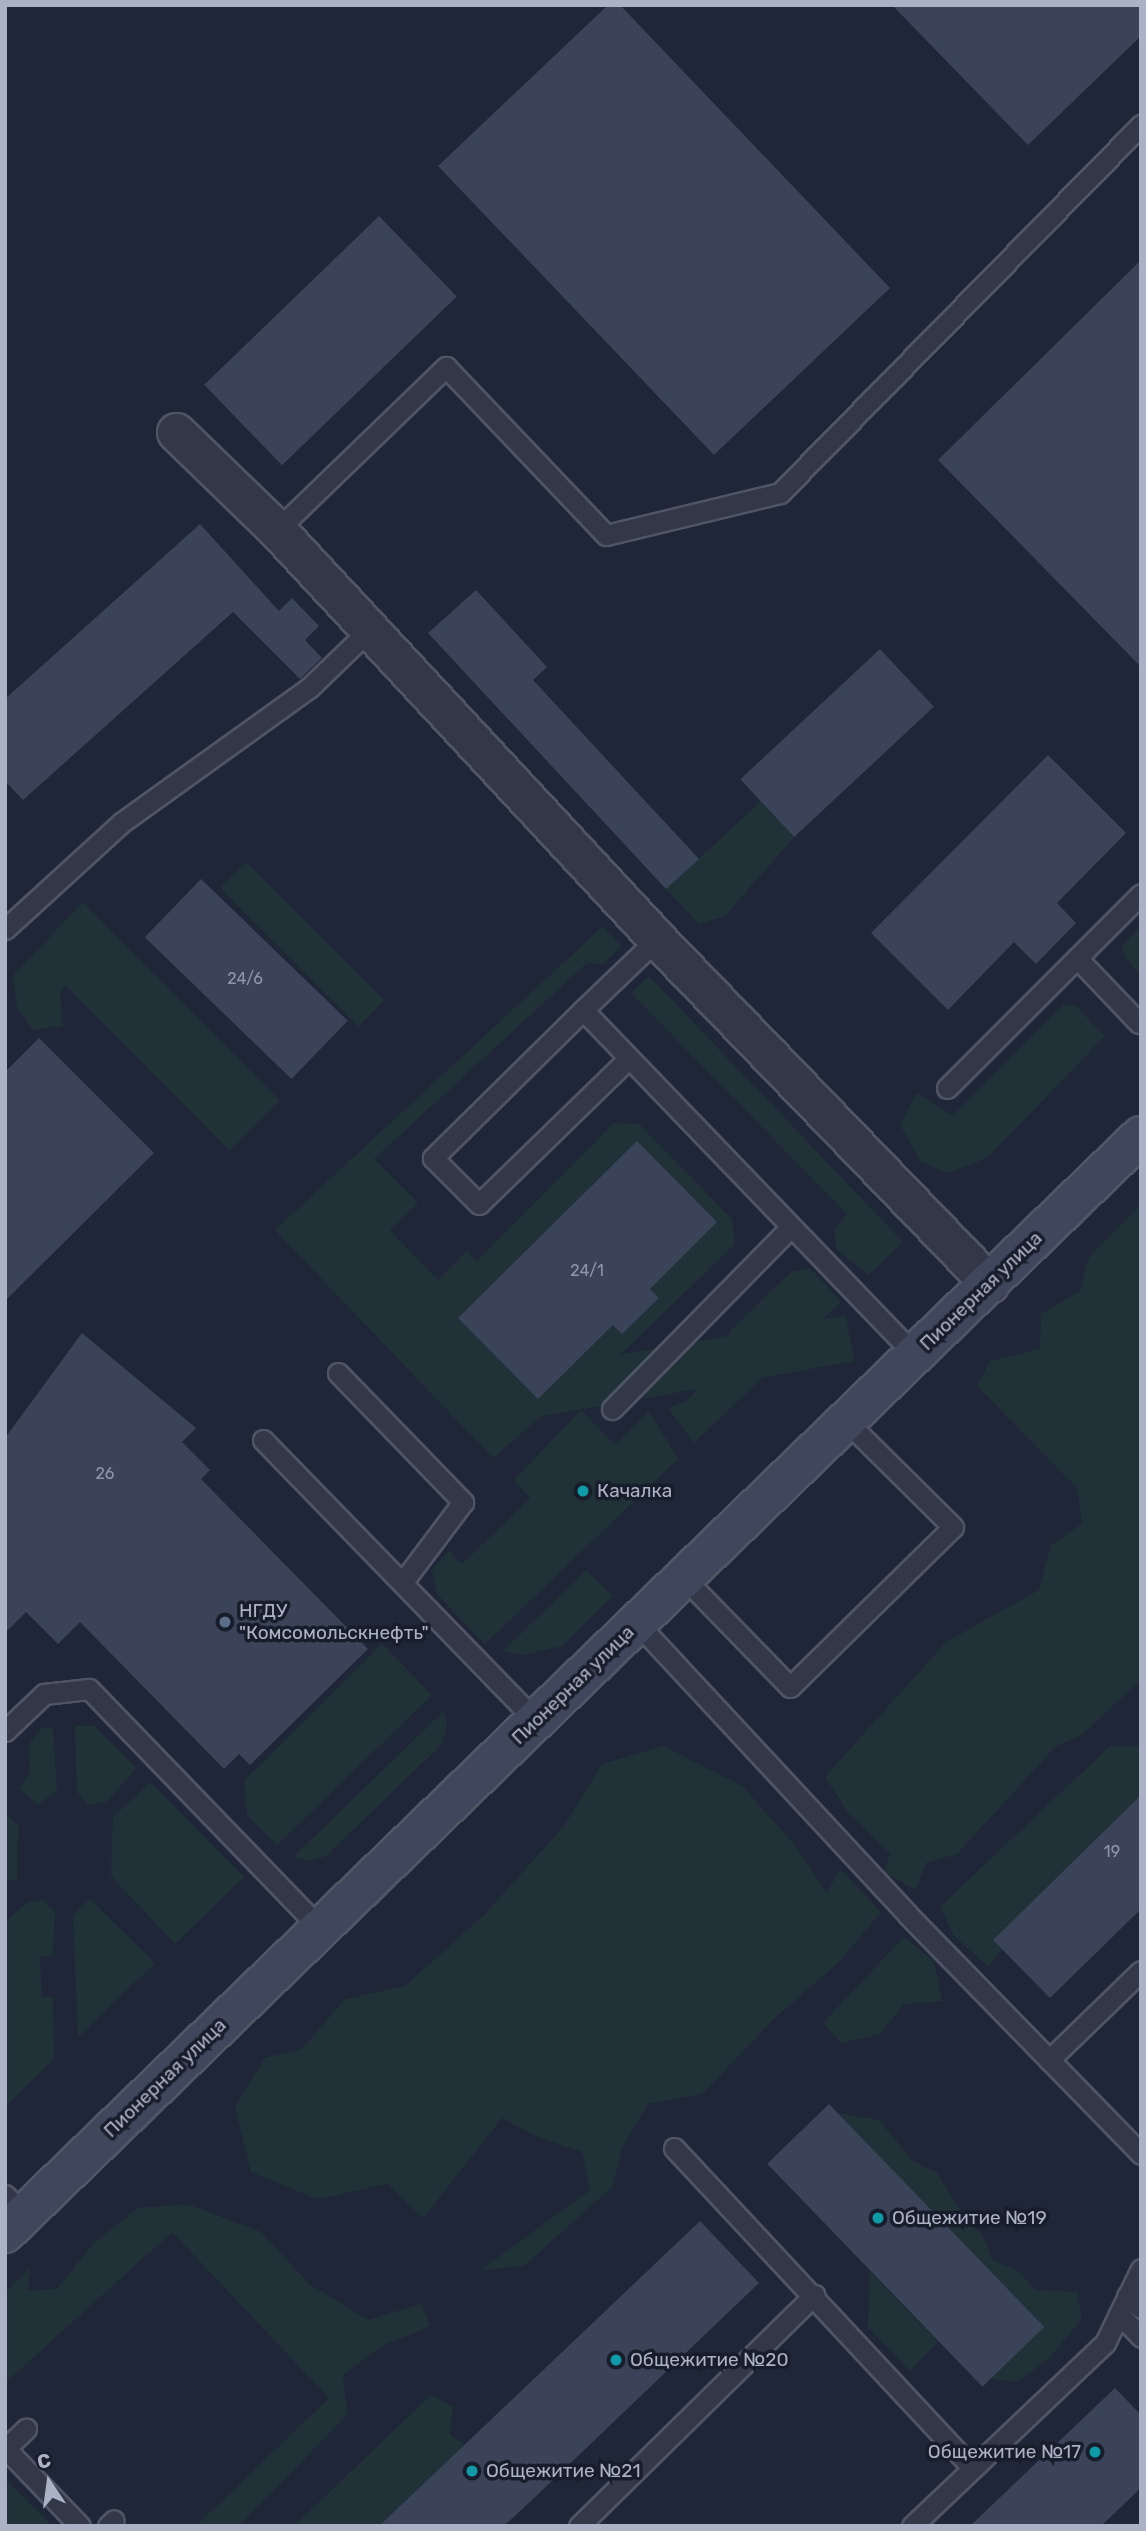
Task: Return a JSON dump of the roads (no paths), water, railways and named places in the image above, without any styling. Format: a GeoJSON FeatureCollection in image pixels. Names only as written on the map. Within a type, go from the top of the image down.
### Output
{"type":"FeatureCollection","features":[{"type":"Feature","properties":{"kind":"main road","name":"Пионерная улица"},"geometry":{"type":"LineString","coordinates":[[12,2214],[536,1721],[1141,1136]]}},
{"type":"Feature","properties":{"kind":"street"},"geometry":{"type":"LineString","coordinates":[[176,432],[277,530],[657,939],[989,1284]]}},
{"type":"Feature","properties":{"kind":"lane"},"geometry":{"type":"LineString","coordinates":[[277,530],[446,367],[606,535],[780,493],[1138,132]]}},
{"type":"Feature","properties":{"kind":"lane"},"geometry":{"type":"LineString","coordinates":[[5,929],[103,837],[309,688],[369,630]]}},
{"type":"Feature","properties":{"kind":"lane"},"geometry":{"type":"LineString","coordinates":[[947,1088],[1141,894]]}},
{"type":"Feature","properties":{"kind":"lane"},"geometry":{"type":"LineString","coordinates":[[629,1058],[479,1204],[433,1158],[657,939]]}},
{"type":"Feature","properties":{"kind":"lane"},"geometry":{"type":"LineString","coordinates":[[1077,958],[1139,1023]]}},
{"type":"Feature","properties":{"kind":"lane"},"geometry":{"type":"LineString","coordinates":[[583,1010],[915,1355]]}},
{"type":"Feature","properties":{"kind":"lane"},"geometry":{"type":"LineString","coordinates":[[612,1409],[791,1227]]}},
{"type":"Feature","properties":{"kind":"lane"},"geometry":{"type":"LineString","coordinates":[[338,1373],[463,1502],[402,1583]]}},
{"type":"Feature","properties":{"kind":"lane"},"geometry":{"type":"LineString","coordinates":[[684,1578],[790,1687],[953,1527],[846,1422]]}},
{"type":"Feature","properties":{"kind":"lane"},"geometry":{"type":"LineString","coordinates":[[264,1440],[536,1721]]}},
{"type":"Feature","properties":{"kind":"lane"},"geometry":{"type":"LineString","coordinates":[[637,1623],[1141,2154]]}},
{"type":"Feature","properties":{"kind":"lane"},"geometry":{"type":"LineString","coordinates":[[5,1731],[44,1694],[89,1689],[319,1927]]}},
{"type":"Feature","properties":{"kind":"lane"},"geometry":{"type":"LineString","coordinates":[[1049,2060],[1141,1971]]}},
{"type":"Feature","properties":{"kind":"lane"},"geometry":{"type":"LineString","coordinates":[[674,2148],[971,2466]]}},
{"type":"Feature","properties":{"kind":"lane"},"geometry":{"type":"LineString","coordinates":[[912,2526],[971,2466],[1105,2343],[1129,2306],[1141,2269]]}},
{"type":"Feature","properties":{"kind":"lane"},"geometry":{"type":"LineString","coordinates":[[579,2526],[814,2295]]}},
{"type":"Feature","properties":{"kind":"lane"},"geometry":{"type":"LineString","coordinates":[[1129,2306],[1141,2337]]}},
{"type":"Feature","properties":{"kind":"lane"},"geometry":{"type":"LineString","coordinates":[[26,2430],[6,2448],[80,2526]]}},
{"type":"Feature","properties":{"kind":"place","name":"Качалка"},"geometry":{"type":"Point","coordinates":[583,1491]}},
{"type":"Feature","properties":{"kind":"place","name":"НГДУ \"Комсомольскнефть\""},"geometry":{"type":"Point","coordinates":[225,1622]}},
{"type":"Feature","properties":{"kind":"place","name":"Общежитие №19"},"geometry":{"type":"Point","coordinates":[878,2218]}},
{"type":"Feature","properties":{"kind":"place","name":"Общежитие №20"},"geometry":{"type":"Point","coordinates":[616,2360]}},
{"type":"Feature","properties":{"kind":"place","name":"Общежитие №17"},"geometry":{"type":"Point","coordinates":[1095,2452]}},
{"type":"Feature","properties":{"kind":"place","name":"Общежитие №21"},"geometry":{"type":"Point","coordinates":[472,2471]}}]}
